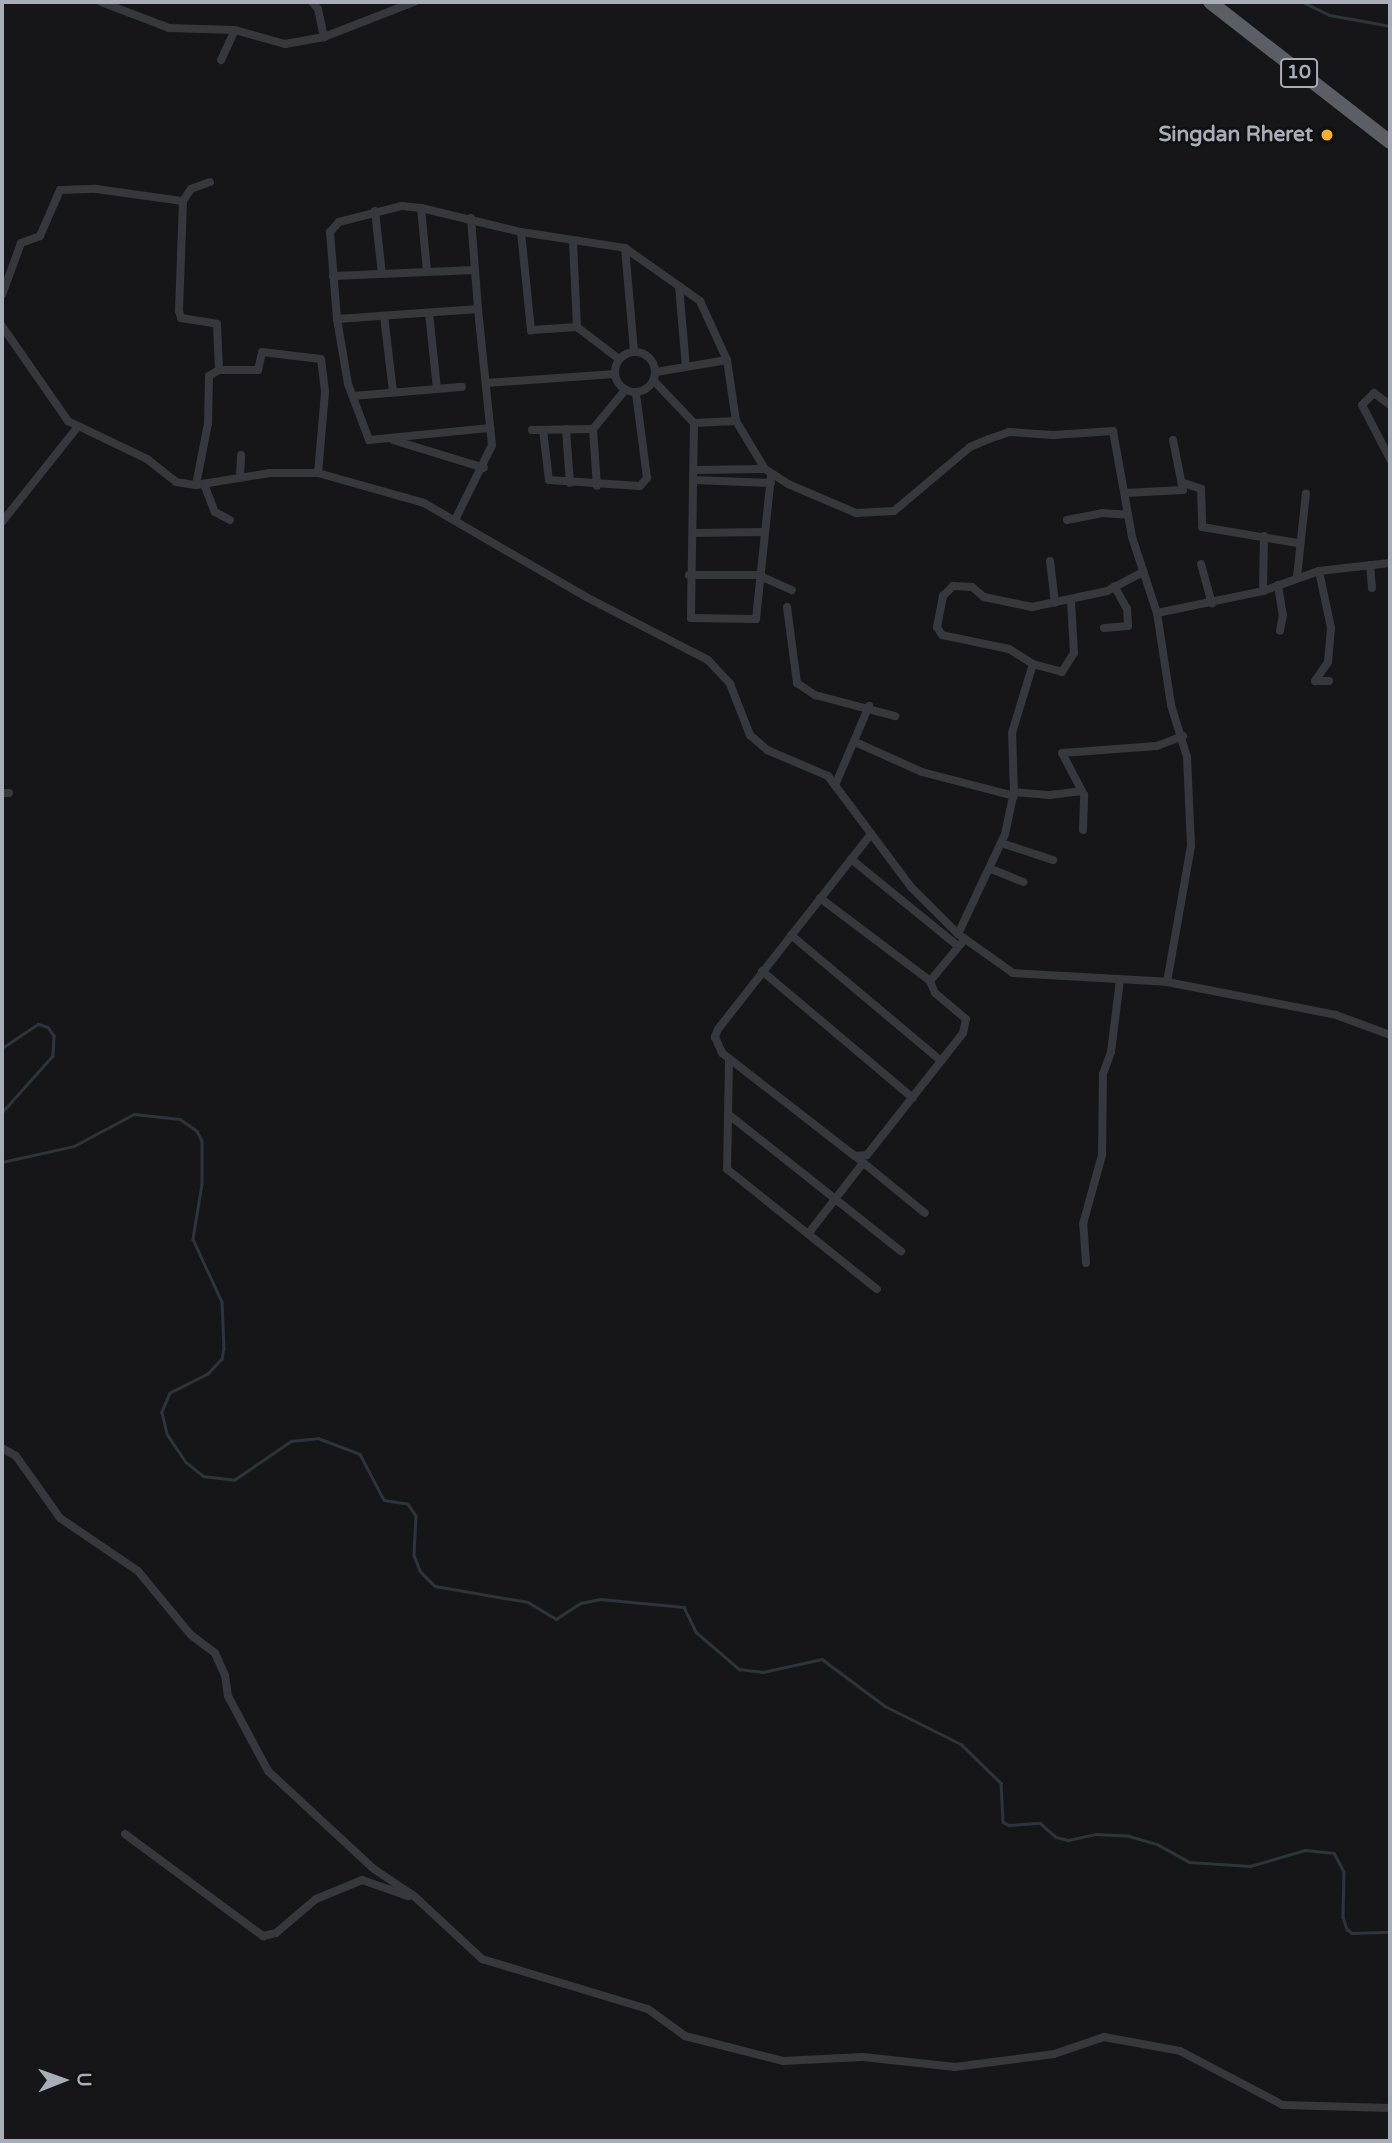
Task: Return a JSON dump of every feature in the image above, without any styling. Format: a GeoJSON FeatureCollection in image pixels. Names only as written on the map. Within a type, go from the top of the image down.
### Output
{"type":"FeatureCollection","features":[{"type":"Feature","properties":{"kind":"highway","name":"10"},"geometry":{"type":"LineString","coordinates":[[1210,2],[1390,142]]}},
{"type":"Feature","properties":{"kind":"street"},"geometry":{"type":"LineString","coordinates":[[101,2],[169,28],[235,30],[285,44],[324,37],[402,4],[414,2]]}},
{"type":"Feature","properties":{"kind":"street"},"geometry":{"type":"LineString","coordinates":[[312,2],[318,9],[324,37]]}},
{"type":"Feature","properties":{"kind":"street"},"geometry":{"type":"LineString","coordinates":[[221,60],[235,30]]}},
{"type":"Feature","properties":{"kind":"street"},"geometry":{"type":"LineString","coordinates":[[209,182],[191,189],[183,201],[179,315],[217,324],[219,370]]}},
{"type":"Feature","properties":{"kind":"street"},"geometry":{"type":"LineString","coordinates":[[2,295],[21,243],[40,236],[60,190],[96,190],[183,201]]}},
{"type":"Feature","properties":{"kind":"street"},"geometry":{"type":"LineString","coordinates":[[421,208],[427,271]]}},
{"type":"Feature","properties":{"kind":"street"},"geometry":{"type":"LineString","coordinates":[[490,428],[389,439],[367,437],[353,396],[337,319],[330,232],[334,225],[375,211],[421,208],[521,232],[625,248],[699,301],[727,360],[736,421],[771,479],[762,532],[758,616],[753,620],[689,617],[689,575],[694,533],[694,423],[655,376],[649,357],[634,351],[619,359],[615,374],[625,390],[636,393]]}},
{"type":"Feature","properties":{"kind":"street"},"geometry":{"type":"LineString","coordinates":[[375,211],[382,274]]}},
{"type":"Feature","properties":{"kind":"street"},"geometry":{"type":"LineString","coordinates":[[456,518],[484,468],[492,445],[471,218]]}},
{"type":"Feature","properties":{"kind":"street"},"geometry":{"type":"LineString","coordinates":[[521,232],[529,327],[534,331],[578,327],[619,359]]}},
{"type":"Feature","properties":{"kind":"street"},"geometry":{"type":"LineString","coordinates":[[573,242],[578,327]]}},
{"type":"Feature","properties":{"kind":"street"},"geometry":{"type":"LineString","coordinates":[[625,248],[634,351]]}},
{"type":"Feature","properties":{"kind":"street"},"geometry":{"type":"LineString","coordinates":[[333,276],[475,270]]}},
{"type":"Feature","properties":{"kind":"street"},"geometry":{"type":"LineString","coordinates":[[679,286],[686,367]]}},
{"type":"Feature","properties":{"kind":"street"},"geometry":{"type":"LineString","coordinates":[[337,319],[478,309]]}},
{"type":"Feature","properties":{"kind":"street"},"geometry":{"type":"LineString","coordinates":[[429,313],[438,389]]}},
{"type":"Feature","properties":{"kind":"street"},"geometry":{"type":"LineString","coordinates":[[384,316],[393,392]]}},
{"type":"Feature","properties":{"kind":"street"},"geometry":{"type":"LineString","coordinates":[[2,326],[62,416],[76,429],[147,459],[176,482],[200,485],[240,477],[318,473],[424,503],[456,518],[586,597],[708,660],[730,684],[750,735],[767,750],[803,762],[836,783],[911,887],[960,940]]}},
{"type":"Feature","properties":{"kind":"street"},"geometry":{"type":"LineString","coordinates":[[230,520],[215,512],[200,485],[208,423],[209,376],[219,370],[258,370],[262,352],[321,359],[325,391],[318,473]]}},
{"type":"Feature","properties":{"kind":"street"},"geometry":{"type":"LineString","coordinates":[[636,393],[655,376],[727,360]]}},
{"type":"Feature","properties":{"kind":"street"},"geometry":{"type":"LineString","coordinates":[[486,383],[615,374]]}},
{"type":"Feature","properties":{"kind":"street"},"geometry":{"type":"LineString","coordinates":[[353,396],[462,387]]}},
{"type":"Feature","properties":{"kind":"street"},"geometry":{"type":"LineString","coordinates":[[597,486],[593,429],[625,390]]}},
{"type":"Feature","properties":{"kind":"street"},"geometry":{"type":"LineString","coordinates":[[543,430],[547,479],[597,486],[640,486],[647,482],[636,393]]}},
{"type":"Feature","properties":{"kind":"street"},"geometry":{"type":"LineString","coordinates":[[1390,405],[1374,393],[1363,405],[1390,459]]}},
{"type":"Feature","properties":{"kind":"street"},"geometry":{"type":"LineString","coordinates":[[694,423],[736,421]]}},
{"type":"Feature","properties":{"kind":"street"},"geometry":{"type":"LineString","coordinates":[[2,522],[76,429]]}},
{"type":"Feature","properties":{"kind":"street"},"geometry":{"type":"LineString","coordinates":[[566,429],[570,483]]}},
{"type":"Feature","properties":{"kind":"street"},"geometry":{"type":"LineString","coordinates":[[532,430],[593,429]]}},
{"type":"Feature","properties":{"kind":"street"},"geometry":{"type":"LineString","coordinates":[[694,480],[771,479],[856,513],[890,513],[970,447],[989,439],[1009,432],[1053,435],[1109,429],[1117,439],[1128,514],[1157,613],[1171,705],[1183,736],[1193,816],[1191,846],[1167,982]]}},
{"type":"Feature","properties":{"kind":"street"},"geometry":{"type":"LineString","coordinates":[[389,439],[484,468]]}},
{"type":"Feature","properties":{"kind":"street"},"geometry":{"type":"LineString","coordinates":[[1125,493],[1182,489],[1185,483],[1173,440]]}},
{"type":"Feature","properties":{"kind":"street"},"geometry":{"type":"LineString","coordinates":[[240,477],[241,455]]}},
{"type":"Feature","properties":{"kind":"street"},"geometry":{"type":"LineString","coordinates":[[694,470],[765,468]]}},
{"type":"Feature","properties":{"kind":"street"},"geometry":{"type":"LineString","coordinates":[[1185,483],[1200,489],[1202,527],[1298,543]]}},
{"type":"Feature","properties":{"kind":"street"},"geometry":{"type":"LineString","coordinates":[[1297,577],[1298,543],[1306,493]]}},
{"type":"Feature","properties":{"kind":"street"},"geometry":{"type":"LineString","coordinates":[[1067,520],[1102,513],[1128,514]]}},
{"type":"Feature","properties":{"kind":"street"},"geometry":{"type":"LineString","coordinates":[[694,533],[762,532]]}},
{"type":"Feature","properties":{"kind":"street"},"geometry":{"type":"LineString","coordinates":[[1263,591],[1264,536]]}},
{"type":"Feature","properties":{"kind":"street"},"geometry":{"type":"LineString","coordinates":[[1050,561],[1055,603]]}},
{"type":"Feature","properties":{"kind":"street"},"geometry":{"type":"LineString","coordinates":[[1157,613],[1212,604],[1263,591],[1320,570],[1390,563]]}},
{"type":"Feature","properties":{"kind":"street"},"geometry":{"type":"LineString","coordinates":[[1201,564],[1212,604]]}},
{"type":"Feature","properties":{"kind":"street"},"geometry":{"type":"LineString","coordinates":[[1370,565],[1372,588]]}},
{"type":"Feature","properties":{"kind":"street"},"geometry":{"type":"LineString","coordinates":[[1320,570],[1331,628],[1328,662],[1315,681],[1329,681]]}},
{"type":"Feature","properties":{"kind":"street"},"geometry":{"type":"LineString","coordinates":[[1071,601],[1075,637],[1072,659],[1062,672],[1034,664],[1009,649],[942,635],[937,627],[943,596],[955,585],[1029,607],[1071,601],[1114,586],[1143,572]]}},
{"type":"Feature","properties":{"kind":"street"},"geometry":{"type":"LineString","coordinates":[[689,575],[758,575],[792,590]]}},
{"type":"Feature","properties":{"kind":"street"},"geometry":{"type":"LineString","coordinates":[[1278,585],[1283,615],[1280,631]]}},
{"type":"Feature","properties":{"kind":"street"},"geometry":{"type":"LineString","coordinates":[[1104,628],[1128,626],[1127,609],[1114,586]]}},
{"type":"Feature","properties":{"kind":"street"},"geometry":{"type":"LineString","coordinates":[[787,607],[797,683],[817,696],[869,706],[895,716]]}},
{"type":"Feature","properties":{"kind":"street"},"geometry":{"type":"LineString","coordinates":[[930,981],[960,940],[1001,843],[1014,794],[1012,733],[1034,664]]}},
{"type":"Feature","properties":{"kind":"street"},"geometry":{"type":"LineString","coordinates":[[836,783],[869,706]]}},
{"type":"Feature","properties":{"kind":"street"},"geometry":{"type":"LineString","coordinates":[[1083,830],[1082,791],[1062,753],[1157,746],[1183,736]]}},
{"type":"Feature","properties":{"kind":"street"},"geometry":{"type":"LineString","coordinates":[[855,742],[922,772],[1014,794],[1050,795],[1082,791]]}},
{"type":"Feature","properties":{"kind":"street"},"geometry":{"type":"LineString","coordinates":[[872,834],[718,1029],[717,1045],[729,1059],[925,1213]]}},
{"type":"Feature","properties":{"kind":"street"},"geometry":{"type":"LineString","coordinates":[[1001,843],[1053,860]]}},
{"type":"Feature","properties":{"kind":"street"},"geometry":{"type":"LineString","coordinates":[[851,859],[960,940],[1013,973],[1167,982],[1336,1015],[1390,1035]]}},
{"type":"Feature","properties":{"kind":"street"},"geometry":{"type":"LineString","coordinates":[[991,869],[1024,882]]}},
{"type":"Feature","properties":{"kind":"street"},"geometry":{"type":"LineString","coordinates":[[820,898],[930,981],[935,993],[960,1012],[967,1024],[942,1061],[872,1150],[855,1156]]}},
{"type":"Feature","properties":{"kind":"street"},"geometry":{"type":"LineString","coordinates":[[791,935],[942,1061]]}},
{"type":"Feature","properties":{"kind":"street"},"geometry":{"type":"LineString","coordinates":[[762,971],[913,1098]]}},
{"type":"Feature","properties":{"kind":"street"},"geometry":{"type":"LineString","coordinates":[[1086,1263],[1083,1224],[1102,1155],[1103,1074],[1111,1052],[1120,979]]}},
{"type":"Feature","properties":{"kind":"street"},"geometry":{"type":"LineString","coordinates":[[729,1059],[727,1169],[877,1289]]}},
{"type":"Feature","properties":{"kind":"street"},"geometry":{"type":"LineString","coordinates":[[728,1114],[901,1251]]}},
{"type":"Feature","properties":{"kind":"street"},"geometry":{"type":"LineString","coordinates":[[808,1234],[863,1163]]}},
{"type":"Feature","properties":{"kind":"street"},"geometry":{"type":"LineString","coordinates":[[2,1448],[16,1456],[60,1518],[138,1571],[191,1634],[215,1653],[225,1675],[228,1696],[268,1771],[374,1869],[420,1902],[482,1959],[648,2009],[685,2036],[783,2060],[863,2057],[955,2067],[1054,2054],[1104,2037],[1180,2050],[1283,2105],[1390,2108]]}},
{"type":"Feature","properties":{"kind":"street"},"geometry":{"type":"LineString","coordinates":[[125,1834],[263,1936],[276,1933],[331,1890],[362,1880],[420,1902]]}},
{"type":"Feature","properties":{"kind":"waterway"},"geometry":{"type":"LineString","coordinates":[[1303,2],[1330,15],[1390,26]]}},
{"type":"Feature","properties":{"kind":"waterway"},"geometry":{"type":"LineString","coordinates":[[2,1048],[38,1024],[48,1027],[54,1036],[53,1056],[2,1113]]}},
{"type":"Feature","properties":{"kind":"waterway"},"geometry":{"type":"LineString","coordinates":[[2,1162],[74,1146],[134,1114],[180,1119],[197,1131],[202,1141],[202,1184],[193,1239],[222,1302],[224,1348],[222,1359],[208,1374],[170,1393],[162,1412],[167,1434],[186,1462],[203,1476],[234,1480],[291,1441],[318,1438],[360,1454],[384,1500],[408,1504],[416,1516],[414,1555],[420,1571],[435,1586],[528,1602],[556,1619],[581,1603],[600,1599],[684,1607],[696,1632],[739,1669],[763,1672],[822,1659],[885,1706],[961,1744],[1001,1783],[1003,1822],[1009,1825],[1040,1823],[1056,1837],[1068,1840],[1096,1834],[1129,1836],[1157,1844],[1189,1862],[1250,1866],[1305,1850],[1334,1853],[1344,1872],[1343,1917],[1347,1929],[1352,1933],[1390,1932]]}},
{"type":"Feature","properties":{"kind":"place","name":"Singdan Rheret"},"geometry":{"type":"Point","coordinates":[1327,135]}}]}
